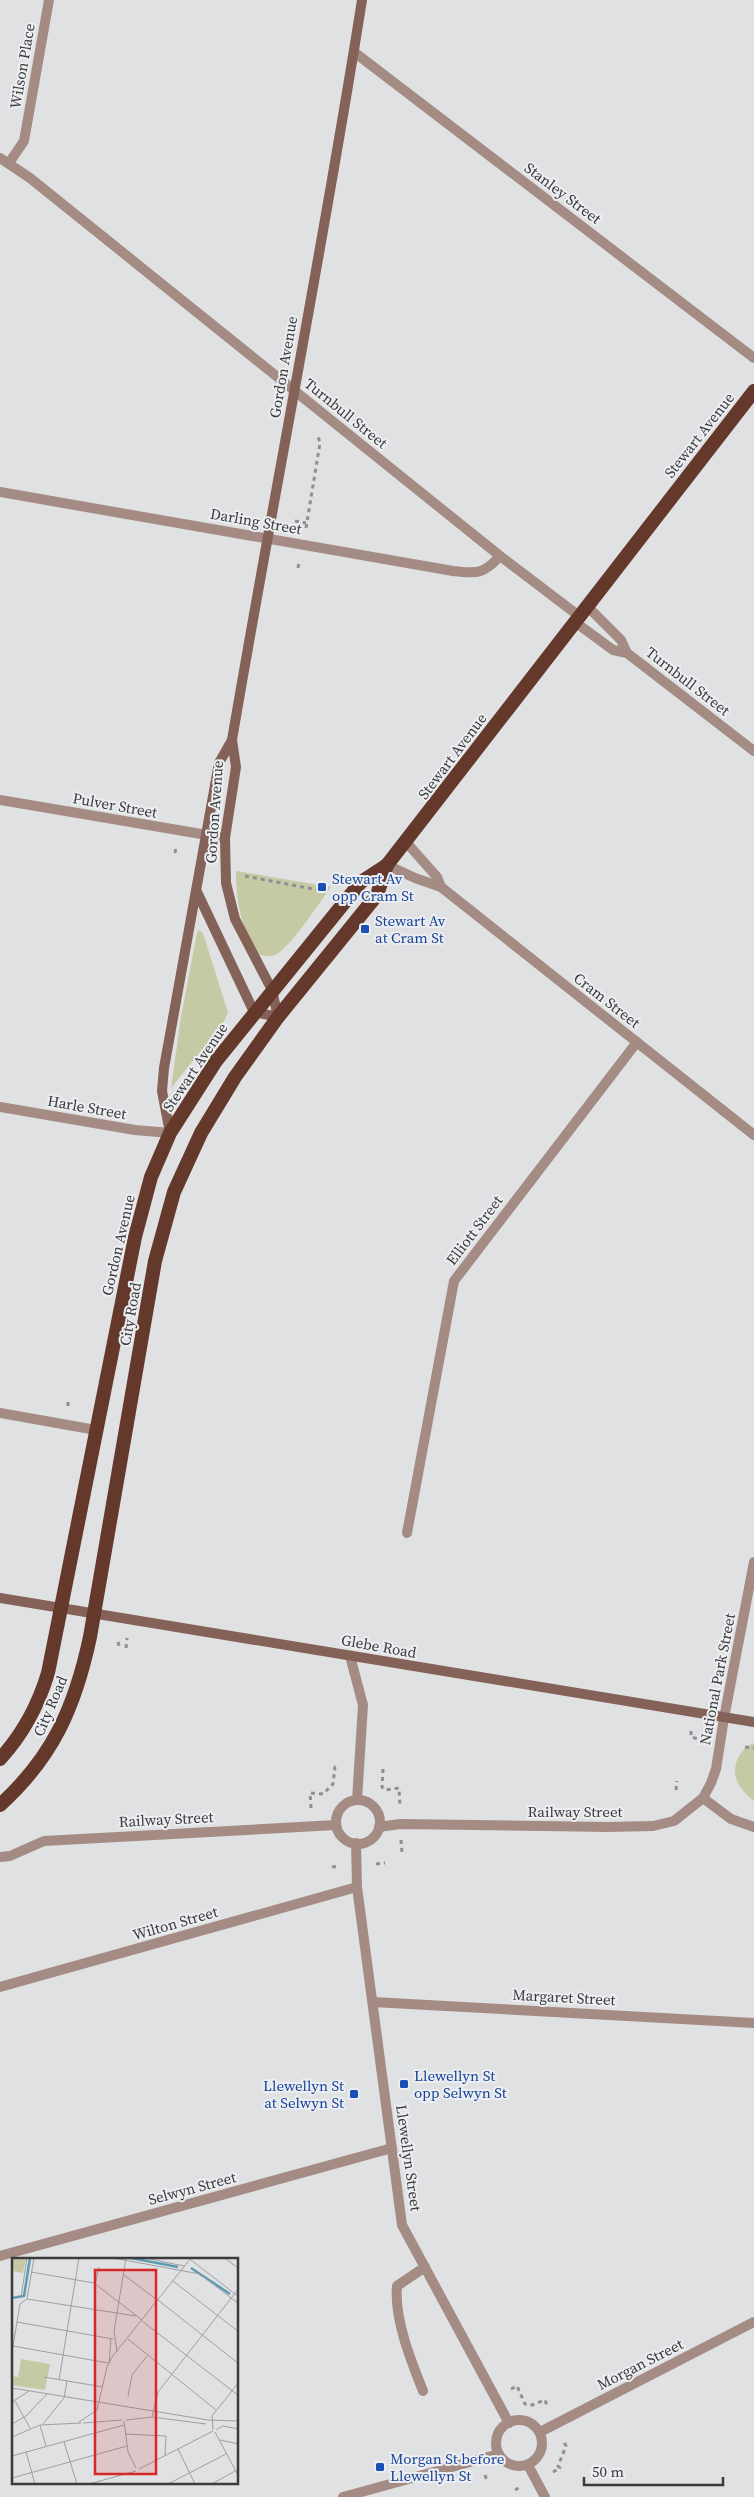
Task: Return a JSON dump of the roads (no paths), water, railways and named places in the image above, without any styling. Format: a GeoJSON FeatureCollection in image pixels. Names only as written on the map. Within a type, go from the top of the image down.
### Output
{"type":"FeatureCollection","features":[{"type":"Feature","properties":{"kind":"highway","name":"Stewart Avenue"},"geometry":{"type":"LineString","coordinates":[[170,1134],[216,1061],[254,1012],[360,882],[388,865],[754,391]]}},
{"type":"Feature","properties":{"kind":"highway","name":"City Road"},"geometry":{"type":"LineString","coordinates":[[0,1805],[19,1788],[40,1764],[57,1737],[71,1706],[81,1674],[94,1614],[155,1261],[174,1192],[201,1133],[235,1077],[278,1017],[377,894],[388,865]]}},
{"type":"Feature","properties":{"kind":"highway","name":"Gordon Avenue"},"geometry":{"type":"LineString","coordinates":[[61,1608],[135,1237],[151,1177],[170,1134]]}},
{"type":"Feature","properties":{"kind":"highway","name":"City Road"},"geometry":{"type":"LineString","coordinates":[[0,1759],[24,1729],[41,1694],[48,1673],[61,1608]]}},
{"type":"Feature","properties":{"kind":"main road","name":"Gordon Avenue"},"geometry":{"type":"LineString","coordinates":[[278,1017],[272,990],[235,919],[226,882],[225,838],[236,767],[232,740],[266,538],[296,392],[362,0]]}},
{"type":"Feature","properties":{"kind":"main road","name":"Gordon Avenue"},"geometry":{"type":"LineString","coordinates":[[170,1134],[162,1091],[164,1068],[219,763],[232,740]]}},
{"type":"Feature","properties":{"kind":"main road"},"geometry":{"type":"LineString","coordinates":[[197,892],[254,1012],[278,1017]]}},
{"type":"Feature","properties":{"kind":"main road","name":"Glebe Road"},"geometry":{"type":"LineString","coordinates":[[0,1598],[754,1722]]}},
{"type":"Feature","properties":{"kind":"street","name":"Wilson Place"},"geometry":{"type":"LineString","coordinates":[[4,161],[24,141],[49,0]]}},
{"type":"Feature","properties":{"kind":"street","name":"Stanley Street"},"geometry":{"type":"LineString","coordinates":[[354,52],[754,358]]}},
{"type":"Feature","properties":{"kind":"street","name":"Turnbull Street"},"geometry":{"type":"LineString","coordinates":[[4,161],[500,556],[580,614],[621,640],[627,653]]}},
{"type":"Feature","properties":{"kind":"street","name":"Darling Street"},"geometry":{"type":"LineString","coordinates":[[0,492],[464,572],[488,569],[500,556]]}},
{"type":"Feature","properties":{"kind":"street","name":"Turnbull Street"},"geometry":{"type":"LineString","coordinates":[[580,614],[613,650],[627,653],[754,751]]}},
{"type":"Feature","properties":{"kind":"street","name":"Pulver Street"},"geometry":{"type":"LineString","coordinates":[[0,800],[225,838]]}},
{"type":"Feature","properties":{"kind":"street","name":"Cram Street"},"geometry":{"type":"LineString","coordinates":[[406,842],[437,877],[441,887]]}},
{"type":"Feature","properties":{"kind":"street","name":"Cram Street"},"geometry":{"type":"LineString","coordinates":[[388,865],[415,878],[441,887],[754,1135]]}},
{"type":"Feature","properties":{"kind":"street","name":"Elliott Street"},"geometry":{"type":"LineString","coordinates":[[407,1533],[454,1280],[637,1042]]}},
{"type":"Feature","properties":{"kind":"street","name":"Harle Street"},"geometry":{"type":"LineString","coordinates":[[0,1107],[170,1134]]}},
{"type":"Feature","properties":{"kind":"street"},"geometry":{"type":"LineString","coordinates":[[0,1413],[96,1430]]}},
{"type":"Feature","properties":{"kind":"street","name":"National Park Street"},"geometry":{"type":"LineString","coordinates":[[703,1798],[716,1769],[754,1562]]}},
{"type":"Feature","properties":{"kind":"street"},"geometry":{"type":"LineString","coordinates":[[350,1656],[363,1705],[357,1800]]}},
{"type":"Feature","properties":{"kind":"street"},"geometry":{"type":"LineString","coordinates":[[703,1798],[731,1819],[754,1827]]}},
{"type":"Feature","properties":{"kind":"street","name":"Railway Street"},"geometry":{"type":"LineString","coordinates":[[379,1827],[400,1824],[653,1826],[674,1821],[703,1798]]}},
{"type":"Feature","properties":{"kind":"street"},"geometry":{"type":"LineString","coordinates":[[357,1800],[367,1802],[373,1806],[379,1816],[379,1827],[370,1840],[356,1843],[342,1837],[336,1825],[337,1816],[342,1806],[357,1800]]}},
{"type":"Feature","properties":{"kind":"street","name":"Railway Street"},"geometry":{"type":"LineString","coordinates":[[5,1857],[44,1841],[336,1825]]}},
{"type":"Feature","properties":{"kind":"street","name":"Llewellyn Street"},"geometry":{"type":"LineString","coordinates":[[356,1843],[357,1887],[402,2224],[509,2423]]}},
{"type":"Feature","properties":{"kind":"street","name":"Wilton Street"},"geometry":{"type":"LineString","coordinates":[[0,1987],[357,1887]]}},
{"type":"Feature","properties":{"kind":"street","name":"Margaret Street"},"geometry":{"type":"LineString","coordinates":[[373,2002],[754,2023]]}},
{"type":"Feature","properties":{"kind":"street","name":"Selwyn Street"},"geometry":{"type":"LineString","coordinates":[[0,2256],[392,2148]]}},
{"type":"Feature","properties":{"kind":"street"},"geometry":{"type":"LineString","coordinates":[[424,2391],[412,2362],[396,2300],[397,2286],[425,2267]]}},
{"type":"Feature","properties":{"kind":"street","name":"Morgan Street"},"geometry":{"type":"LineString","coordinates":[[540,2432],[754,2322]]}},
{"type":"Feature","properties":{"kind":"street"},"geometry":{"type":"LineString","coordinates":[[515,2420],[527,2421],[540,2432],[543,2443],[542,2451],[538,2458],[528,2465],[512,2466],[505,2462],[498,2454],[497,2436],[509,2423],[515,2420]]}},
{"type":"Feature","properties":{"kind":"street"},"geometry":{"type":"LineString","coordinates":[[343,2497],[498,2454]]}},
{"type":"Feature","properties":{"kind":"street"},"geometry":{"type":"LineString","coordinates":[[528,2465],[546,2497]]}},
{"type":"Feature","properties":{"kind":"place","name":"Stewart Av opp Cram St"},"geometry":{"type":"Point","coordinates":[322,887]}},
{"type":"Feature","properties":{"kind":"place","name":"Stewart Av at Cram St"},"geometry":{"type":"Point","coordinates":[365,929]}},
{"type":"Feature","properties":{"kind":"place","name":"Llewellyn St opp Selwyn St"},"geometry":{"type":"Point","coordinates":[404,2084]}},
{"type":"Feature","properties":{"kind":"place","name":"Llewellyn St at Selwyn St"},"geometry":{"type":"Point","coordinates":[354,2094]}},
{"type":"Feature","properties":{"kind":"place","name":"Morgan St before Llewellyn St"},"geometry":{"type":"Point","coordinates":[380,2467]}}]}
